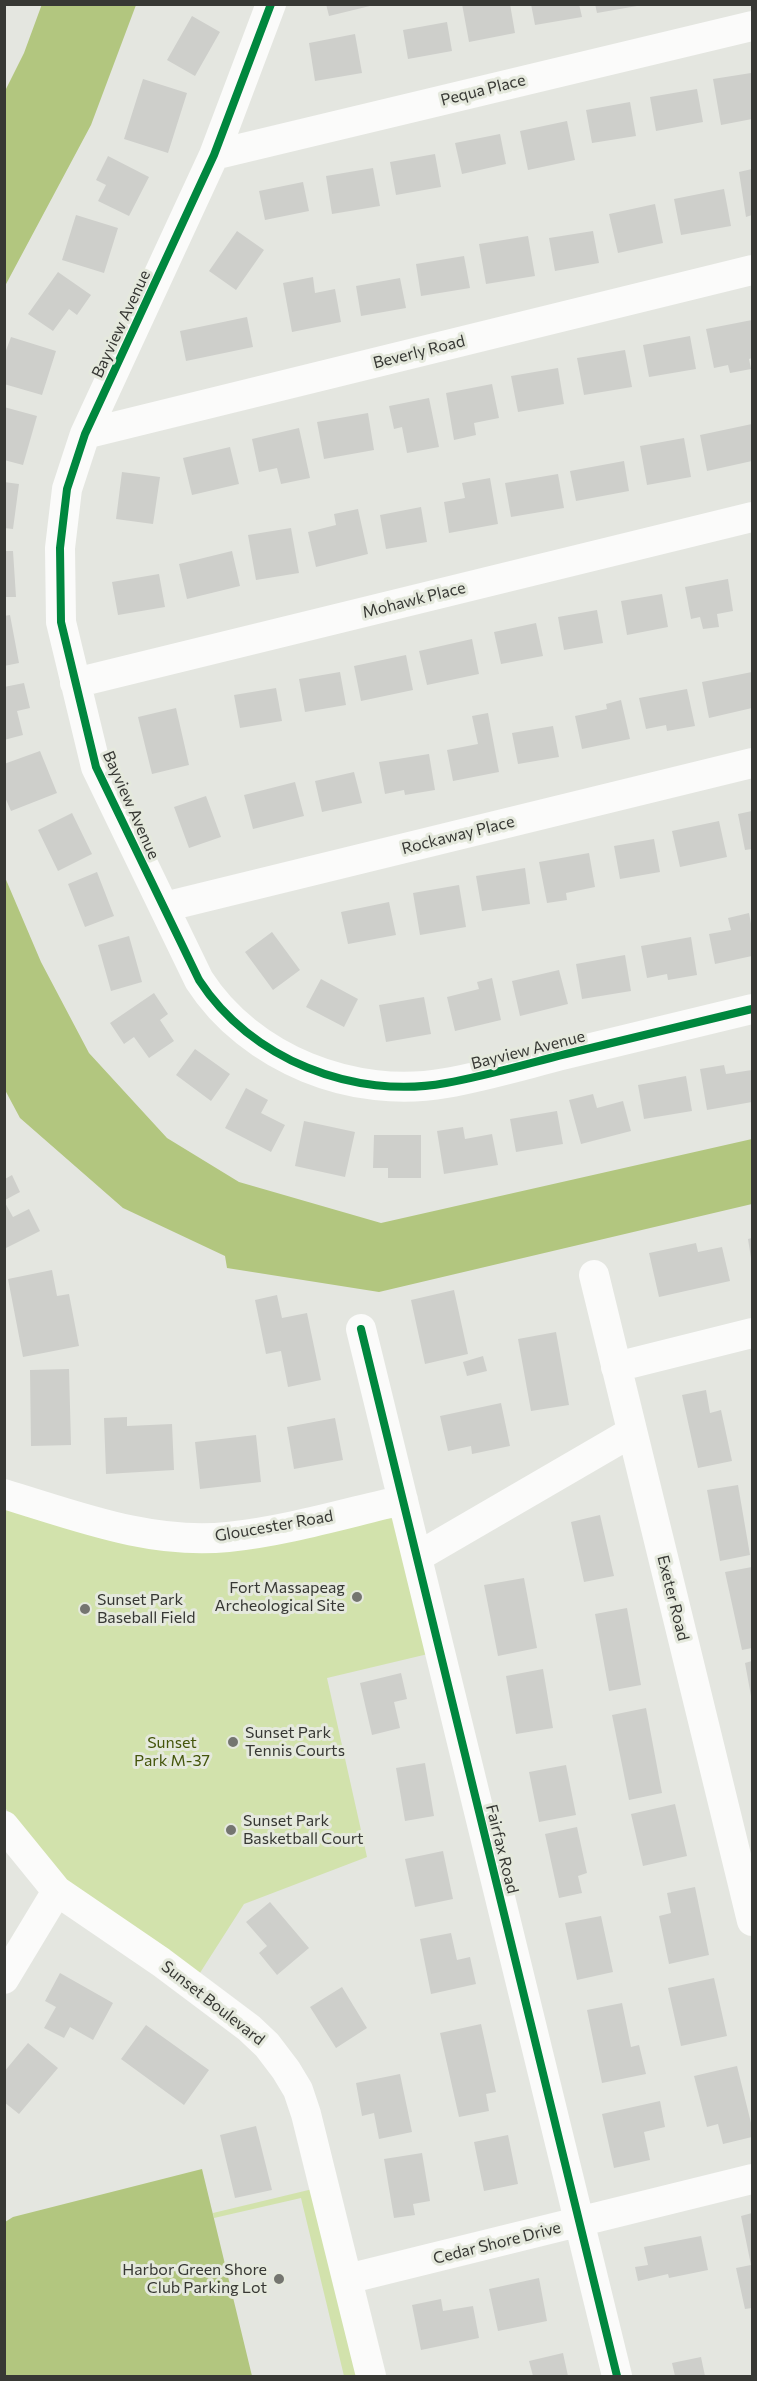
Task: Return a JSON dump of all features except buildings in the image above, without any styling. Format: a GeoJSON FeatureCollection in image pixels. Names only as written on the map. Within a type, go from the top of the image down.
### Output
{"type":"FeatureCollection","features":[{"type":"Feature","properties":{"kind":"street","name":"Bayview Avenue"},"geometry":{"type":"LineString","coordinates":[[271,4],[214,155],[85,434],[67,489],[60,548],[61,622],[96,767],[199,980],[208,994],[238,1026],[275,1052],[310,1068],[344,1080],[387,1087],[445,1084],[753,1009]]}},
{"type":"Feature","properties":{"kind":"street","name":"Pequa Place"},"geometry":{"type":"LineString","coordinates":[[214,155],[753,26]]}},
{"type":"Feature","properties":{"kind":"street","name":"Beverly Road"},"geometry":{"type":"LineString","coordinates":[[85,434],[753,270]]}},
{"type":"Feature","properties":{"kind":"street","name":"Mohawk Place"},"geometry":{"type":"LineString","coordinates":[[75,683],[753,517]]}},
{"type":"Feature","properties":{"kind":"street","name":"Rockaway Place"},"geometry":{"type":"LineString","coordinates":[[164,907],[753,763]]}},
{"type":"Feature","properties":{"kind":"street","name":"Exeter Road"},"geometry":{"type":"LineString","coordinates":[[594,1275],[753,1921]]}},
{"type":"Feature","properties":{"kind":"street","name":"Fairfax Road"},"geometry":{"type":"LineString","coordinates":[[360,1329],[617,2376]]}},
{"type":"Feature","properties":{"kind":"street"},"geometry":{"type":"LineString","coordinates":[[616,1367],[753,1333]]}},
{"type":"Feature","properties":{"kind":"street"},"geometry":{"type":"LineString","coordinates":[[417,1557],[632,1432]]}},
{"type":"Feature","properties":{"kind":"street","name":"Gloucester Road"},"geometry":{"type":"LineString","coordinates":[[4,1494],[126,1530],[193,1538],[228,1537],[280,1528],[403,1500]]}},
{"type":"Feature","properties":{"kind":"street","name":"Sunset Boulevard"},"geometry":{"type":"LineString","coordinates":[[4,1826],[57,1891],[226,2009],[267,2045],[286,2070],[298,2090],[306,2115],[371,2376]]}},
{"type":"Feature","properties":{"kind":"street"},"geometry":{"type":"LineString","coordinates":[[4,1979],[57,1891]]}},
{"type":"Feature","properties":{"kind":"street","name":"Cedar Shore Drive"},"geometry":{"type":"LineString","coordinates":[[347,2279],[753,2179]]}},
{"type":"Feature","properties":{"kind":"green space","name":"Sunset Park M-37"},"geometry":{"type":"Polygon","coordinates":[[[5,1504],[125,1541],[391,1518],[395,1520],[428,1654],[327,1678],[367,1857],[244,1904],[198,1976],[65,1886],[20,1833],[5,1807],[5,1504]]]}},
{"type":"Feature","properties":{"kind":"green space"},"geometry":{"type":"Polygon","coordinates":[[[321,2187],[362,2376],[344,2376],[301,2198],[214,2218],[213,2213],[321,2187]]]}},
{"type":"Feature","properties":{"kind":"shaded area"},"geometry":{"type":"Polygon","coordinates":[[[42,4],[136,5],[91,125],[5,286],[5,91],[24,53],[42,4]]]}},
{"type":"Feature","properties":{"kind":"shaded area"},"geometry":{"type":"Polygon","coordinates":[[[4,875],[41,962],[89,1053],[167,1138],[239,1182],[381,1223],[752,1139],[752,1204],[379,1292],[227,1268],[225,1256],[123,1208],[20,1118],[5,1090],[4,875]]]}},
{"type":"Feature","properties":{"kind":"shaded area"},"geometry":{"type":"Polygon","coordinates":[[[202,2169],[252,2376],[5,2376],[5,2222],[13,2217],[202,2169]]]}},
{"type":"Feature","properties":{"kind":"cycle path"},"geometry":{"type":"LineString","coordinates":[[271,4],[214,155],[85,434],[67,489],[60,548],[61,622],[96,767],[199,980],[220,1008],[246,1032],[275,1052],[307,1068],[341,1079],[376,1085],[411,1087],[446,1083],[752,1009]]}},
{"type":"Feature","properties":{"kind":"cycle path"},"geometry":{"type":"LineString","coordinates":[[361,1329],[617,2376]]}},
{"type":"Feature","properties":{"kind":"place","name":"Fort Massapeag Archeological Site"},"geometry":{"type":"Point","coordinates":[357,1597]}},
{"type":"Feature","properties":{"kind":"place","name":"Sunset Park Baseball Field"},"geometry":{"type":"Point","coordinates":[85,1609]}},
{"type":"Feature","properties":{"kind":"place","name":"Sunset Park Tennis Courts"},"geometry":{"type":"Point","coordinates":[233,1742]}},
{"type":"Feature","properties":{"kind":"place","name":"Sunset Park Basketball Court"},"geometry":{"type":"Point","coordinates":[231,1830]}},
{"type":"Feature","properties":{"kind":"place","name":"Harbor Green Shore Club Parking Lot"},"geometry":{"type":"Point","coordinates":[279,2279]}}]}
